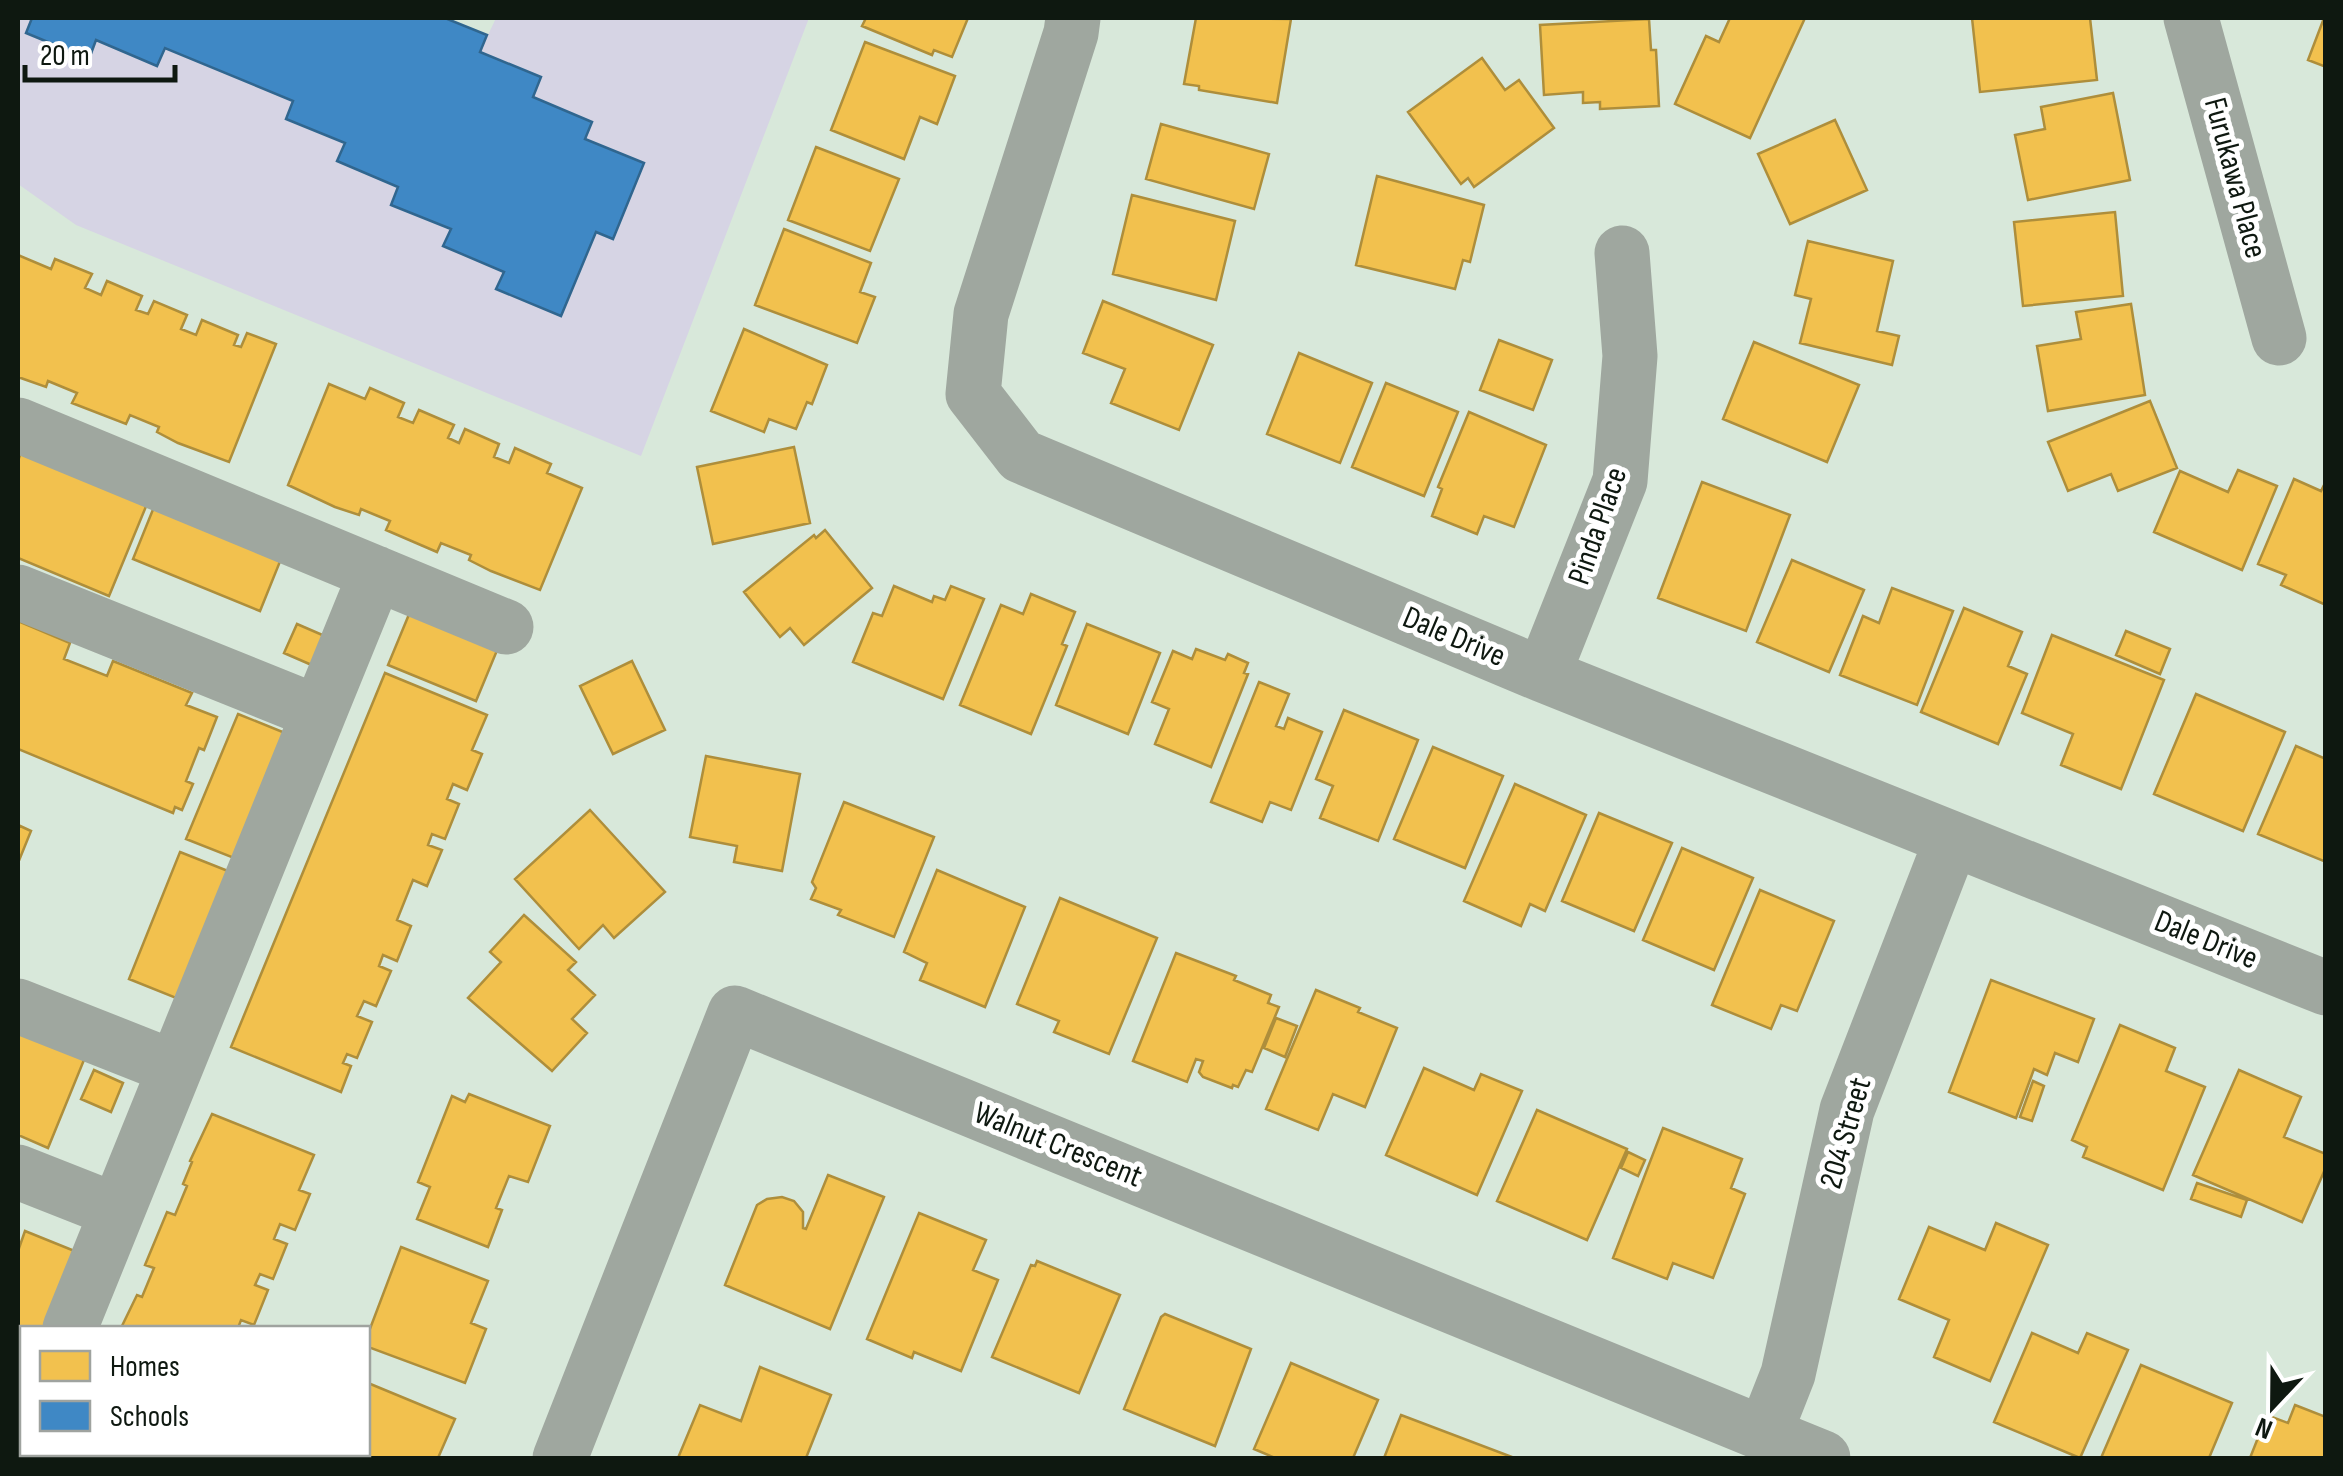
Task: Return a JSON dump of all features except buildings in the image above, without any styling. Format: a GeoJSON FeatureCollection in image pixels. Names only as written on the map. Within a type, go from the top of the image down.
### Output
{"type":"FeatureCollection","features":[{"type":"Feature","properties":{"kind":"street","name":"Dale Drive"},"geometry":{"type":"LineString","coordinates":[[1073,18],[981,314],[974,394],[1021,456],[1543,674],[2326,988]]}},
{"type":"Feature","properties":{"kind":"street","name":"Furukawa Place"},"geometry":{"type":"LineString","coordinates":[[2191,18],[2279,338]]}},
{"type":"Feature","properties":{"kind":"street","name":"Pinda Place"},"geometry":{"type":"LineString","coordinates":[[1543,674],[1620,481],[1630,356],[1622,252]]}},
{"type":"Feature","properties":{"kind":"street"},"geometry":{"type":"LineString","coordinates":[[18,425],[506,627]]}},
{"type":"Feature","properties":{"kind":"street"},"geometry":{"type":"LineString","coordinates":[[71,1326],[376,573]]}},
{"type":"Feature","properties":{"kind":"street"},"geometry":{"type":"LineString","coordinates":[[18,592],[319,713]]}},
{"type":"Feature","properties":{"kind":"street","name":"204 Street"},"geometry":{"type":"LineString","coordinates":[[1764,1435],[1788,1374],[1847,1110],[1952,839]]}},
{"type":"Feature","properties":{"kind":"street"},"geometry":{"type":"LineString","coordinates":[[18,1006],[174,1068]]}},
{"type":"Feature","properties":{"kind":"street","name":"Walnut Crescent"},"geometry":{"type":"LineString","coordinates":[[560,1458],[735,1013],[1823,1458]]}},
{"type":"Feature","properties":{"kind":"street"},"geometry":{"type":"LineString","coordinates":[[18,1172],[117,1211]]}},
{"type":"Feature","properties":{"kind":"shaded area"},"geometry":{"type":"Polygon","coordinates":[[[18,18],[32,18],[26,33],[88,59],[96,40],[157,66],[165,48],[293,101],[286,119],[345,143],[338,161],[398,187],[451,229],[444,247],[504,272],[496,289],[561,316],[596,232],[613,239],[644,163],[585,139],[591,122],[533,97],[541,77],[480,52],[496,18],[809,18],[641,456],[76,225],[18,184],[18,18]]]}}]}
